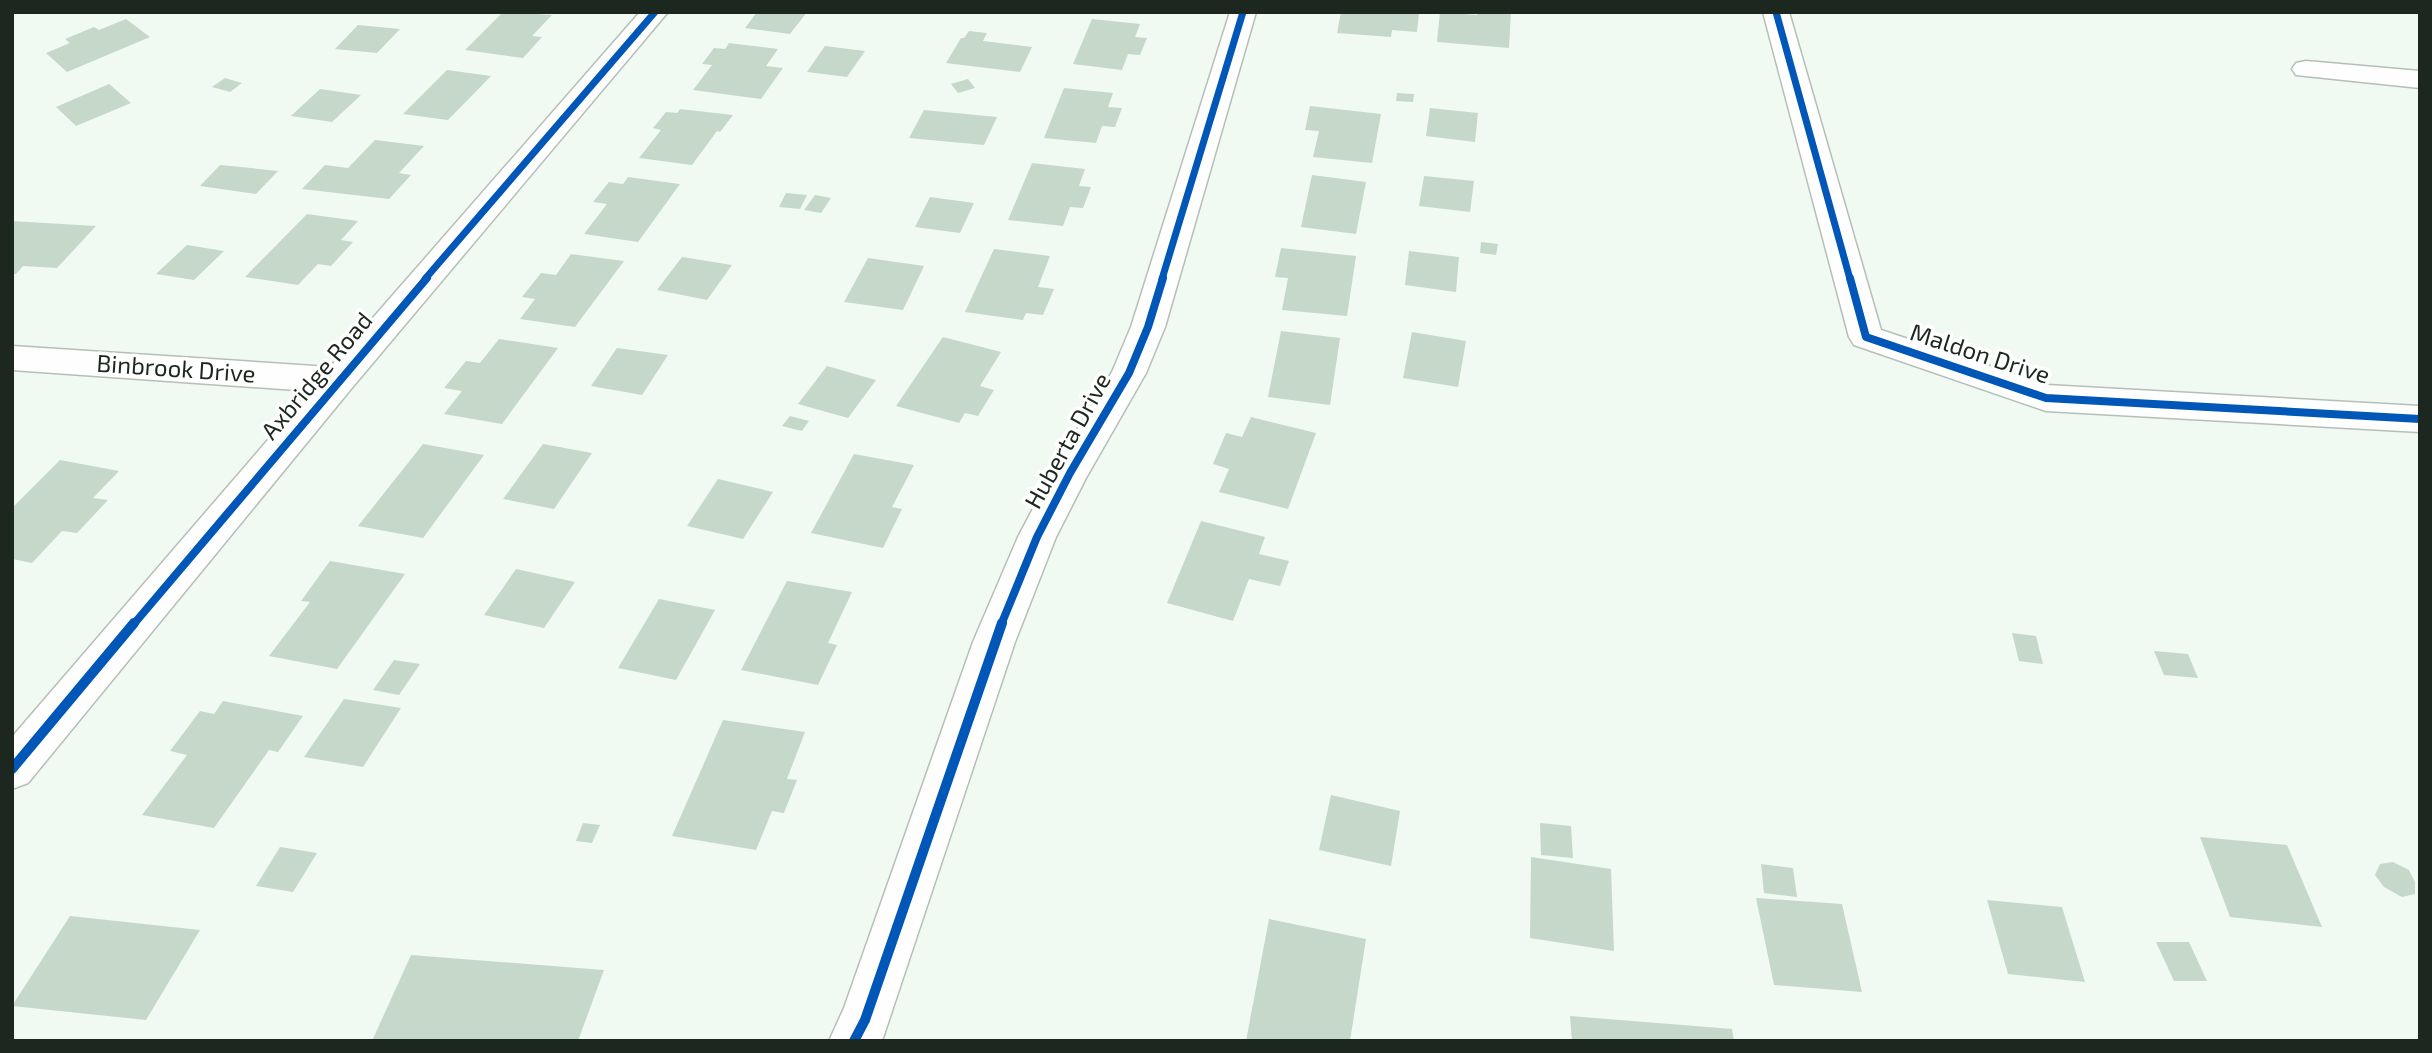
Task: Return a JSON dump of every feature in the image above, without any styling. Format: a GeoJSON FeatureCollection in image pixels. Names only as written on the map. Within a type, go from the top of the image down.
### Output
{"type":"FeatureCollection","features":[{"type":"Feature","properties":{"kind":"street","name":"Axbridge Road"},"geometry":{"type":"LineString","coordinates":[[12,769],[339,380],[655,12]]}},
{"type":"Feature","properties":{"kind":"street","name":"Huberta Drive"},"geometry":{"type":"LineString","coordinates":[[854,1041],[865,1020],[994,642],[1027,560],[1070,473],[1129,373],[1148,327],[1243,12]]}},
{"type":"Feature","properties":{"kind":"street","name":"Maldon Drive"},"geometry":{"type":"LineString","coordinates":[[1776,12],[1866,337],[2046,398],[2420,419]]}},
{"type":"Feature","properties":{"kind":"street"},"geometry":{"type":"LineString","coordinates":[[2306,69],[2420,80]]}},
{"type":"Feature","properties":{"kind":"street","name":"Binbrook Drive"},"geometry":{"type":"LineString","coordinates":[[12,358],[339,380]]}},
{"type":"Feature","properties":{"kind":"building"},"geometry":{"type":"Polygon","coordinates":[[[503,12],[552,15],[532,36],[542,37],[523,58],[465,50],[503,12]]]}},
{"type":"Feature","properties":{"kind":"building"},"geometry":{"type":"Polygon","coordinates":[[[757,12],[807,12],[790,34],[745,28],[757,12]]]}},
{"type":"Feature","properties":{"kind":"building"},"geometry":{"type":"Polygon","coordinates":[[[1341,12],[1419,13],[1417,32],[1392,30],[1391,37],[1337,33],[1341,12]]]}},
{"type":"Feature","properties":{"kind":"building"},"geometry":{"type":"Polygon","coordinates":[[[1440,12],[1477,15],[1477,12],[1511,12],[1509,48],[1437,42],[1440,12]]]}},
{"type":"Feature","properties":{"kind":"building"},"geometry":{"type":"Polygon","coordinates":[[[126,19],[150,37],[67,72],[46,53],[70,43],[65,39],[94,27],[99,30],[126,19]]]}},
{"type":"Feature","properties":{"kind":"building"},"geometry":{"type":"Polygon","coordinates":[[[1092,19],[1140,24],[1135,37],[1147,38],[1140,55],[1128,54],[1122,70],[1073,64],[1092,19]]]}},
{"type":"Feature","properties":{"kind":"building"},"geometry":{"type":"Polygon","coordinates":[[[358,25],[400,29],[377,53],[335,49],[358,25]]]}},
{"type":"Feature","properties":{"kind":"building"},"geometry":{"type":"Polygon","coordinates":[[[969,31],[987,33],[983,41],[1032,47],[1020,72],[946,63],[961,38],[969,31]]]}},
{"type":"Feature","properties":{"kind":"building"},"geometry":{"type":"Polygon","coordinates":[[[729,43],[778,49],[766,66],[783,68],[761,99],[693,90],[712,65],[702,64],[714,48],[725,49],[729,43]]]}},
{"type":"Feature","properties":{"kind":"building"},"geometry":{"type":"Polygon","coordinates":[[[825,46],[865,51],[847,77],[807,72],[825,46]]]}},
{"type":"Feature","properties":{"kind":"building"},"geometry":{"type":"Polygon","coordinates":[[[447,70],[491,76],[448,120],[403,114],[447,70]]]}},
{"type":"Feature","properties":{"kind":"building"},"geometry":{"type":"Polygon","coordinates":[[[225,78],[242,83],[230,92],[212,87],[225,78]]]}},
{"type":"Feature","properties":{"kind":"building"},"geometry":{"type":"Polygon","coordinates":[[[968,79],[975,88],[958,93],[951,84],[968,79]]]}},
{"type":"Feature","properties":{"kind":"building"},"geometry":{"type":"Polygon","coordinates":[[[109,84],[131,103],[76,126],[56,107],[109,84]]]}},
{"type":"Feature","properties":{"kind":"building"},"geometry":{"type":"Polygon","coordinates":[[[1064,88],[1113,93],[1108,107],[1122,108],[1115,127],[1102,126],[1096,143],[1044,138],[1064,88]]]}},
{"type":"Feature","properties":{"kind":"building"},"geometry":{"type":"Polygon","coordinates":[[[320,89],[361,95],[332,122],[291,116],[320,89]]]}},
{"type":"Feature","properties":{"kind":"building"},"geometry":{"type":"Polygon","coordinates":[[[1397,93],[1414,94],[1413,102],[1396,101],[1397,93]]]}},
{"type":"Feature","properties":{"kind":"building"},"geometry":{"type":"Polygon","coordinates":[[[1310,106],[1381,114],[1372,163],[1313,157],[1319,131],[1305,130],[1310,106]]]}},
{"type":"Feature","properties":{"kind":"building"},"geometry":{"type":"Polygon","coordinates":[[[1430,108],[1478,113],[1475,142],[1426,136],[1430,108]]]}},
{"type":"Feature","properties":{"kind":"building"},"geometry":{"type":"Polygon","coordinates":[[[680,109],[733,115],[720,132],[717,131],[692,165],[639,158],[661,130],[653,128],[666,112],[677,113],[680,109]]]}},
{"type":"Feature","properties":{"kind":"building"},"geometry":{"type":"Polygon","coordinates":[[[924,110],[997,117],[984,145],[909,138],[924,110]]]}},
{"type":"Feature","properties":{"kind":"building"},"geometry":{"type":"Polygon","coordinates":[[[375,140],[424,146],[399,173],[411,175],[389,199],[302,189],[325,165],[348,168],[375,140]]]}},
{"type":"Feature","properties":{"kind":"building"},"geometry":{"type":"Polygon","coordinates":[[[1032,163],[1085,169],[1079,186],[1091,187],[1083,208],[1070,207],[1063,226],[1008,220],[1032,163]]]}},
{"type":"Feature","properties":{"kind":"building"},"geometry":{"type":"Polygon","coordinates":[[[220,165],[278,171],[256,194],[200,186],[220,165]]]}},
{"type":"Feature","properties":{"kind":"building"},"geometry":{"type":"Polygon","coordinates":[[[1312,175],[1366,182],[1356,234],[1301,227],[1312,175]]]}},
{"type":"Feature","properties":{"kind":"building"},"geometry":{"type":"Polygon","coordinates":[[[1424,176],[1474,181],[1470,212],[1419,206],[1424,176]]]}},
{"type":"Feature","properties":{"kind":"building"},"geometry":{"type":"Polygon","coordinates":[[[628,177],[680,184],[638,242],[584,234],[607,204],[593,202],[609,182],[623,184],[628,177]]]}},
{"type":"Feature","properties":{"kind":"building"},"geometry":{"type":"Polygon","coordinates":[[[786,193],[807,195],[800,209],[779,207],[786,193]]]}},
{"type":"Feature","properties":{"kind":"building"},"geometry":{"type":"Polygon","coordinates":[[[815,195],[831,198],[821,213],[804,210],[815,195]]]}},
{"type":"Feature","properties":{"kind":"building"},"geometry":{"type":"Polygon","coordinates":[[[930,197],[974,203],[960,233],[915,227],[930,197]]]}},
{"type":"Feature","properties":{"kind":"building"},"geometry":{"type":"Polygon","coordinates":[[[307,214],[358,221],[341,240],[353,242],[331,266],[318,264],[298,285],[245,277],[307,214]]]}},
{"type":"Feature","properties":{"kind":"building"},"geometry":{"type":"Polygon","coordinates":[[[12,221],[96,226],[57,268],[23,266],[16,274],[12,274],[12,221]]]}},
{"type":"Feature","properties":{"kind":"building"},"geometry":{"type":"Polygon","coordinates":[[[1481,242],[1498,244],[1496,255],[1480,253],[1481,242]]]}},
{"type":"Feature","properties":{"kind":"building"},"geometry":{"type":"Polygon","coordinates":[[[187,245],[224,251],[194,280],[156,274],[187,245]]]}},
{"type":"Feature","properties":{"kind":"building"},"geometry":{"type":"Polygon","coordinates":[[[1281,248],[1356,256],[1347,316],[1282,310],[1288,278],[1275,277],[1281,248]]]}},
{"type":"Feature","properties":{"kind":"building"},"geometry":{"type":"Polygon","coordinates":[[[994,249],[1050,256],[1038,287],[1054,289],[1043,315],[1026,313],[1023,320],[965,312],[994,249]]]}},
{"type":"Feature","properties":{"kind":"building"},"geometry":{"type":"Polygon","coordinates":[[[1409,251],[1459,257],[1456,292],[1405,285],[1409,251]]]}},
{"type":"Feature","properties":{"kind":"building"},"geometry":{"type":"Polygon","coordinates":[[[571,254],[624,261],[575,327],[520,319],[535,299],[522,297],[541,273],[556,275],[571,254]]]}},
{"type":"Feature","properties":{"kind":"building"},"geometry":{"type":"Polygon","coordinates":[[[682,257],[732,265],[707,300],[657,290],[682,257]]]}},
{"type":"Feature","properties":{"kind":"building"},"geometry":{"type":"Polygon","coordinates":[[[868,258],[924,266],[903,310],[844,302],[868,258]]]}},
{"type":"Feature","properties":{"kind":"building"},"geometry":{"type":"Polygon","coordinates":[[[1281,331],[1340,338],[1330,405],[1268,397],[1281,331]]]}},
{"type":"Feature","properties":{"kind":"building"},"geometry":{"type":"Polygon","coordinates":[[[1412,332],[1466,341],[1458,387],[1403,378],[1412,332]]]}},
{"type":"Feature","properties":{"kind":"building"},"geometry":{"type":"Polygon","coordinates":[[[943,337],[1001,352],[980,386],[994,390],[978,416],[965,413],[959,423],[896,406],[943,337]]]}},
{"type":"Feature","properties":{"kind":"building"},"geometry":{"type":"Polygon","coordinates":[[[499,339],[558,348],[502,424],[444,414],[462,391],[444,388],[466,361],[480,363],[499,339]]]}},
{"type":"Feature","properties":{"kind":"building"},"geometry":{"type":"Polygon","coordinates":[[[617,348],[668,355],[642,395],[591,386],[617,348]]]}},
{"type":"Feature","properties":{"kind":"building"},"geometry":{"type":"Polygon","coordinates":[[[827,366],[876,380],[848,418],[798,404],[827,366]]]}},
{"type":"Feature","properties":{"kind":"building"},"geometry":{"type":"Polygon","coordinates":[[[790,416],[809,421],[802,431],[782,426],[790,416]]]}},
{"type":"Feature","properties":{"kind":"building"},"geometry":{"type":"Polygon","coordinates":[[[1251,417],[1316,433],[1288,509],[1219,492],[1229,469],[1213,464],[1226,433],[1242,437],[1251,417]]]}},
{"type":"Feature","properties":{"kind":"building"},"geometry":{"type":"Polygon","coordinates":[[[423,444],[484,455],[423,538],[358,526],[423,444]]]}},
{"type":"Feature","properties":{"kind":"building"},"geometry":{"type":"Polygon","coordinates":[[[543,444],[592,453],[554,509],[503,499],[543,444]]]}},
{"type":"Feature","properties":{"kind":"building"},"geometry":{"type":"Polygon","coordinates":[[[854,454],[914,465],[892,507],[902,509],[883,548],[811,533],[854,454]]]}},
{"type":"Feature","properties":{"kind":"building"},"geometry":{"type":"Polygon","coordinates":[[[60,460],[119,471],[93,498],[108,500],[77,533],[62,531],[32,563],[12,559],[12,508],[60,460]]]}},
{"type":"Feature","properties":{"kind":"building"},"geometry":{"type":"Polygon","coordinates":[[[718,479],[773,492],[743,539],[687,526],[718,479]]]}},
{"type":"Feature","properties":{"kind":"building"},"geometry":{"type":"Polygon","coordinates":[[[1201,521],[1265,537],[1259,554],[1289,561],[1280,586],[1249,579],[1233,621],[1167,603],[1201,521]]]}},
{"type":"Feature","properties":{"kind":"building"},"geometry":{"type":"Polygon","coordinates":[[[330,561],[405,574],[337,669],[269,656],[310,602],[301,601],[330,561]]]}},
{"type":"Feature","properties":{"kind":"building"},"geometry":{"type":"Polygon","coordinates":[[[516,569],[575,582],[544,628],[484,615],[516,569]]]}},
{"type":"Feature","properties":{"kind":"building"},"geometry":{"type":"Polygon","coordinates":[[[787,581],[852,592],[828,643],[837,645],[818,685],[741,670],[787,581]]]}},
{"type":"Feature","properties":{"kind":"building"},"geometry":{"type":"Polygon","coordinates":[[[659,599],[715,610],[676,680],[618,668],[659,599]]]}},
{"type":"Feature","properties":{"kind":"building"},"geometry":{"type":"Polygon","coordinates":[[[2012,633],[2036,636],[2043,664],[2019,661],[2012,633]]]}},
{"type":"Feature","properties":{"kind":"building"},"geometry":{"type":"Polygon","coordinates":[[[2154,651],[2188,654],[2198,678],[2164,675],[2154,651]]]}},
{"type":"Feature","properties":{"kind":"building"},"geometry":{"type":"Polygon","coordinates":[[[394,660],[420,664],[399,695],[373,690],[394,660]]]}},
{"type":"Feature","properties":{"kind":"building"},"geometry":{"type":"Polygon","coordinates":[[[344,699],[401,708],[363,767],[304,757],[344,699]]]}},
{"type":"Feature","properties":{"kind":"building"},"geometry":{"type":"Polygon","coordinates":[[[223,701],[303,716],[278,752],[269,750],[214,828],[142,815],[187,755],[170,751],[200,711],[214,714],[223,701]]]}},
{"type":"Feature","properties":{"kind":"building"},"geometry":{"type":"Polygon","coordinates":[[[723,720],[805,732],[787,779],[797,780],[784,813],[772,811],[756,850],[672,836],[723,720]]]}},
{"type":"Feature","properties":{"kind":"building"},"geometry":{"type":"Polygon","coordinates":[[[1331,795],[1400,811],[1391,866],[1319,850],[1331,795]]]}},
{"type":"Feature","properties":{"kind":"building"},"geometry":{"type":"Polygon","coordinates":[[[583,823],[600,825],[592,843],[576,841],[583,823]]]}},
{"type":"Feature","properties":{"kind":"building"},"geometry":{"type":"Polygon","coordinates":[[[1540,823],[1571,826],[1573,858],[1541,855],[1540,823]]]}},
{"type":"Feature","properties":{"kind":"building"},"geometry":{"type":"Polygon","coordinates":[[[2200,837],[2287,845],[2322,927],[2230,917],[2200,837]]]}},
{"type":"Feature","properties":{"kind":"building"},"geometry":{"type":"Polygon","coordinates":[[[280,847],[317,853],[293,892],[256,886],[280,847]]]}},
{"type":"Feature","properties":{"kind":"building"},"geometry":{"type":"Polygon","coordinates":[[[1531,857],[1611,869],[1614,951],[1530,938],[1531,857]]]}},
{"type":"Feature","properties":{"kind":"building"},"geometry":{"type":"Polygon","coordinates":[[[2393,862],[2409,870],[2415,882],[2415,894],[2402,897],[2384,887],[2375,875],[2380,864],[2393,862]]]}},
{"type":"Feature","properties":{"kind":"building"},"geometry":{"type":"Polygon","coordinates":[[[1761,864],[1793,868],[1797,897],[1764,893],[1761,864]]]}},
{"type":"Feature","properties":{"kind":"building"},"geometry":{"type":"Polygon","coordinates":[[[1756,898],[1842,904],[1862,992],[1774,985],[1756,898]]]}},
{"type":"Feature","properties":{"kind":"building"},"geometry":{"type":"Polygon","coordinates":[[[1987,900],[2062,907],[2085,982],[2008,974],[1987,900]]]}},
{"type":"Feature","properties":{"kind":"building"},"geometry":{"type":"Polygon","coordinates":[[[70,916],[200,930],[146,1020],[12,1006],[70,916]]]}},
{"type":"Feature","properties":{"kind":"building"},"geometry":{"type":"Polygon","coordinates":[[[1269,919],[1366,939],[1350,1041],[1246,1041],[1269,919]]]}},
{"type":"Feature","properties":{"kind":"building"},"geometry":{"type":"Polygon","coordinates":[[[2156,942],[2189,942],[2207,981],[2174,981],[2156,942]]]}},
{"type":"Feature","properties":{"kind":"building"},"geometry":{"type":"Polygon","coordinates":[[[411,955],[604,970],[578,1041],[372,1041],[411,955]]]}},
{"type":"Feature","properties":{"kind":"building"},"geometry":{"type":"Polygon","coordinates":[[[1570,1016],[1732,1029],[1734,1041],[1572,1041],[1570,1016]]]}},
{"type":"Feature","properties":{"kind":"cycle path"},"geometry":{"type":"LineString","coordinates":[[12,769],[339,380],[655,12]]}},
{"type":"Feature","properties":{"kind":"cycle path"},"geometry":{"type":"LineString","coordinates":[[854,1041],[865,1020],[994,642],[1037,537],[1070,473],[1129,373],[1148,327],[1243,12]]}},
{"type":"Feature","properties":{"kind":"cycle path"},"geometry":{"type":"LineString","coordinates":[[1776,12],[1866,337],[2046,398],[2420,419]]}}]}
